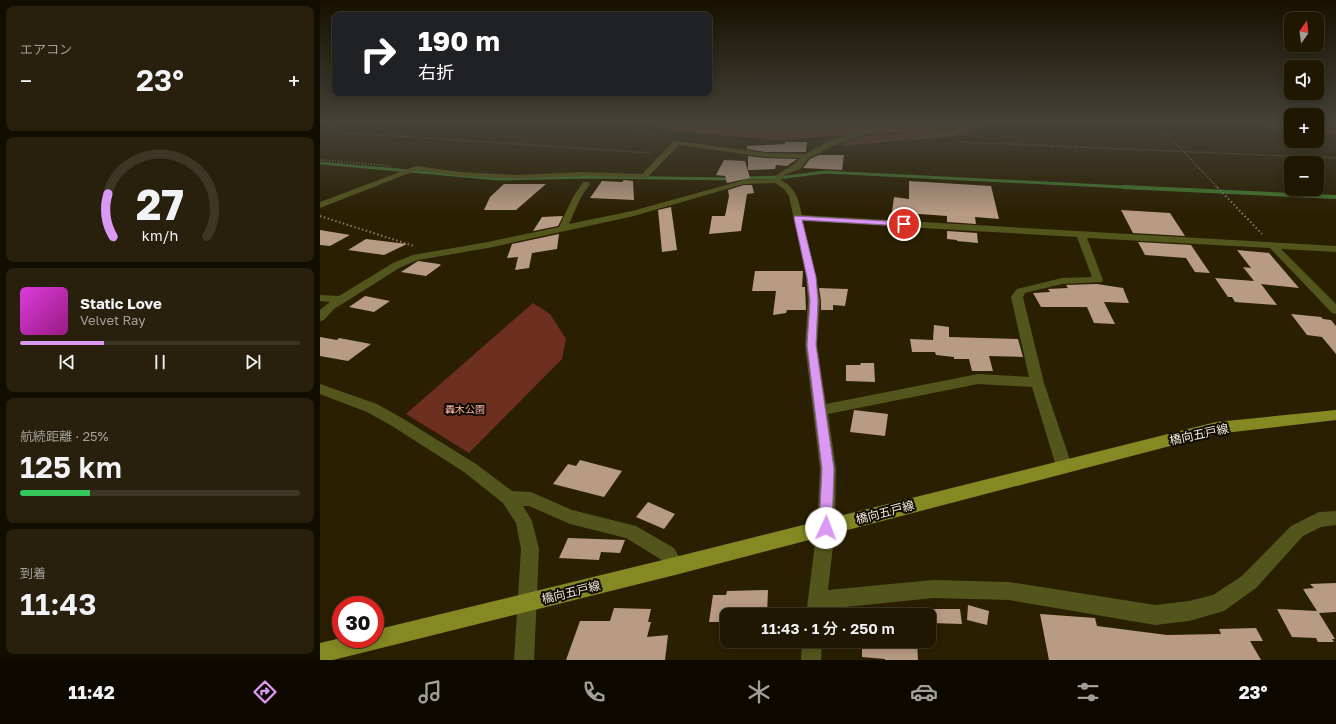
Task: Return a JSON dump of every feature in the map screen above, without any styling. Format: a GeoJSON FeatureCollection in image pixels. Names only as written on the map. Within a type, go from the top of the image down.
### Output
{"type":"FeatureCollection","features":[{"type":"Feature","properties":{"kind":"main road","name":"橋向五戸線"},"geometry":{"type":"LineString","coordinates":[[320,654],[826,528],[1216,428],[1336,414]]}},
{"type":"Feature","properties":{"kind":"street"},"geometry":{"type":"LineString","coordinates":[[748,153],[764,155],[806,156]]}},
{"type":"Feature","properties":{"kind":"street"},"geometry":{"type":"LineString","coordinates":[[776,181],[782,173],[797,167],[806,156],[812,153]]}},
{"type":"Feature","properties":{"kind":"street"},"geometry":{"type":"LineString","coordinates":[[320,205],[416,168],[461,174],[517,177],[582,174],[644,176],[666,154]]}},
{"type":"Feature","properties":{"kind":"street"},"geometry":{"type":"LineString","coordinates":[[320,317],[330,307],[402,262],[417,257],[457,251],[634,212],[744,182],[776,181],[787,187],[793,196],[812,277],[814,301],[811,345],[828,469],[826,528],[817,608],[933,589],[1009,590],[1155,615],[1189,611],[1217,604],[1249,582],[1297,531],[1319,520],[1336,518]]}},
{"type":"Feature","properties":{"kind":"street"},"geometry":{"type":"LineString","coordinates":[[563,228],[577,197],[586,184]]}},
{"type":"Feature","properties":{"kind":"street"},"geometry":{"type":"LineString","coordinates":[[798,218],[1336,249]]}},
{"type":"Feature","properties":{"kind":"street"},"geometry":{"type":"LineString","coordinates":[[1064,466],[1037,383],[1017,297],[1021,291],[1062,280],[1098,280],[1081,234]]}},
{"type":"Feature","properties":{"kind":"street"},"geometry":{"type":"LineString","coordinates":[[1272,245],[1336,311]]}},
{"type":"Feature","properties":{"kind":"street"},"geometry":{"type":"LineString","coordinates":[[320,298],[342,300]]}},
{"type":"Feature","properties":{"kind":"street"},"geometry":{"type":"LineString","coordinates":[[820,410],[978,379],[1037,383]]}},
{"type":"Feature","properties":{"kind":"street"},"geometry":{"type":"LineString","coordinates":[[320,388],[372,408],[397,422],[470,468],[509,498],[524,520],[530,549],[524,660]]}},
{"type":"Feature","properties":{"kind":"street"},"geometry":{"type":"LineString","coordinates":[[509,498],[531,499],[570,517],[630,531],[668,554],[675,566]]}},
{"type":"Feature","properties":{"kind":"street"},"geometry":{"type":"LineString","coordinates":[[811,660],[812,648]]}},
{"type":"Feature","properties":{"kind":"path"},"geometry":{"type":"LineString","coordinates":[[647,153],[666,154]]}},
{"type":"Feature","properties":{"kind":"path"},"geometry":{"type":"LineString","coordinates":[[1185,153],[1272,245]]}},
{"type":"Feature","properties":{"kind":"path"},"geometry":{"type":"LineString","coordinates":[[1204,153],[1336,158]]}},
{"type":"Feature","properties":{"kind":"path"},"geometry":{"type":"LineString","coordinates":[[320,160],[416,168]]}},
{"type":"Feature","properties":{"kind":"path"},"geometry":{"type":"LineString","coordinates":[[320,215],[334,222],[387,236],[415,246],[419,252],[417,257]]}},
{"type":"Feature","properties":{"kind":"green space","name":"轟木公園"},"geometry":{"type":"Polygon","coordinates":[[[533,303],[550,314],[566,339],[562,359],[469,453],[406,414],[533,303]]]}},
{"type":"Feature","properties":{"kind":"building"},"geometry":{"type":"Polygon","coordinates":[[[819,155],[844,155],[842,170],[803,168],[810,159],[819,155]]]}},
{"type":"Feature","properties":{"kind":"building"},"geometry":{"type":"Polygon","coordinates":[[[748,156],[797,159],[787,166],[776,165],[775,169],[748,170],[748,156]]]}},
{"type":"Feature","properties":{"kind":"building"},"geometry":{"type":"Polygon","coordinates":[[[724,160],[745,161],[750,178],[727,183],[725,176],[716,175],[724,160]]]}},
{"type":"Feature","properties":{"kind":"building"},"geometry":{"type":"Polygon","coordinates":[[[624,180],[633,181],[634,200],[590,198],[602,181],[622,182],[624,180]]]}},
{"type":"Feature","properties":{"kind":"building"},"geometry":{"type":"Polygon","coordinates":[[[909,181],[991,186],[999,219],[975,217],[976,224],[947,222],[947,216],[892,212],[894,197],[909,199],[909,181]]]}},
{"type":"Feature","properties":{"kind":"building"},"geometry":{"type":"Polygon","coordinates":[[[504,184],[546,184],[516,210],[484,210],[490,197],[504,184]]]}},
{"type":"Feature","properties":{"kind":"building"},"geometry":{"type":"Polygon","coordinates":[[[744,185],[752,185],[754,193],[747,194],[741,231],[709,234],[712,216],[725,216],[729,196],[728,190],[744,185]]]}},
{"type":"Feature","properties":{"kind":"building"},"geometry":{"type":"Polygon","coordinates":[[[671,207],[677,250],[662,252],[658,210],[671,207]]]}},
{"type":"Feature","properties":{"kind":"building"},"geometry":{"type":"Polygon","coordinates":[[[1121,210],[1170,213],[1185,236],[1133,233],[1121,210]]]}},
{"type":"Feature","properties":{"kind":"building"},"geometry":{"type":"Polygon","coordinates":[[[563,216],[558,226],[533,231],[542,217],[563,216]]]}},
{"type":"Feature","properties":{"kind":"building"},"geometry":{"type":"Polygon","coordinates":[[[320,230],[350,235],[330,246],[320,245],[320,230]]]}},
{"type":"Feature","properties":{"kind":"building"},"geometry":{"type":"Polygon","coordinates":[[[947,231],[977,233],[978,243],[947,239],[947,231]]]}},
{"type":"Feature","properties":{"kind":"building"},"geometry":{"type":"Polygon","coordinates":[[[559,234],[557,249],[532,253],[529,268],[515,270],[518,257],[507,258],[512,244],[559,234]]]}},
{"type":"Feature","properties":{"kind":"building"},"geometry":{"type":"Polygon","coordinates":[[[366,239],[407,244],[384,255],[348,250],[366,239]]]}},
{"type":"Feature","properties":{"kind":"building"},"geometry":{"type":"Polygon","coordinates":[[[1138,242],[1191,245],[1210,273],[1195,272],[1186,258],[1145,255],[1138,242]]]}},
{"type":"Feature","properties":{"kind":"building"},"geometry":{"type":"Polygon","coordinates":[[[1237,250],[1269,253],[1299,288],[1261,284],[1277,305],[1235,302],[1232,297],[1228,297],[1215,278],[1254,281],[1243,267],[1251,268],[1237,250]]]}},
{"type":"Feature","properties":{"kind":"building"},"geometry":{"type":"Polygon","coordinates":[[[418,261],[441,265],[426,276],[401,272],[418,261]]]}},
{"type":"Feature","properties":{"kind":"building"},"geometry":{"type":"Polygon","coordinates":[[[755,271],[803,271],[802,287],[805,287],[806,310],[787,310],[786,313],[773,315],[776,291],[752,291],[755,271]]]}},
{"type":"Feature","properties":{"kind":"building"},"geometry":{"type":"Polygon","coordinates":[[[1097,284],[1123,288],[1129,303],[1104,302],[1115,324],[1094,323],[1087,307],[1041,307],[1033,293],[1050,292],[1048,289],[1068,288],[1066,285],[1097,284]]]}},
{"type":"Feature","properties":{"kind":"building"},"geometry":{"type":"Polygon","coordinates":[[[819,288],[848,289],[845,306],[833,305],[833,310],[821,310],[819,288]]]}},
{"type":"Feature","properties":{"kind":"building"},"geometry":{"type":"Polygon","coordinates":[[[365,296],[390,301],[374,312],[349,307],[365,296]]]}},
{"type":"Feature","properties":{"kind":"building"},"geometry":{"type":"Polygon","coordinates":[[[1291,314],[1321,317],[1323,319],[1331,320],[1336,326],[1336,354],[1322,337],[1307,335],[1291,314]]]}},
{"type":"Feature","properties":{"kind":"building"},"geometry":{"type":"Polygon","coordinates":[[[934,325],[949,327],[949,337],[1018,339],[1023,357],[989,356],[993,371],[972,371],[969,359],[954,359],[954,357],[936,355],[935,352],[912,352],[910,339],[933,340],[934,325]]]}},
{"type":"Feature","properties":{"kind":"building"},"geometry":{"type":"Polygon","coordinates":[[[320,337],[337,340],[339,338],[371,344],[348,361],[320,356],[320,337]]]}},
{"type":"Feature","properties":{"kind":"building"},"geometry":{"type":"Polygon","coordinates":[[[861,363],[874,363],[875,382],[846,381],[846,365],[860,365],[861,363]]]}},
{"type":"Feature","properties":{"kind":"building"},"geometry":{"type":"Polygon","coordinates":[[[854,410],[888,414],[885,436],[850,432],[854,410]]]}},
{"type":"Feature","properties":{"kind":"building"},"geometry":{"type":"Polygon","coordinates":[[[580,460],[622,471],[604,497],[553,484],[568,464],[576,466],[580,460]]]}},
{"type":"Feature","properties":{"kind":"building"},"geometry":{"type":"Polygon","coordinates":[[[648,502],[675,514],[664,529],[636,517],[648,502]]]}},
{"type":"Feature","properties":{"kind":"building"},"geometry":{"type":"Polygon","coordinates":[[[568,538],[625,540],[620,553],[601,552],[599,560],[559,558],[568,538]]]}},
{"type":"Feature","properties":{"kind":"building"},"geometry":{"type":"Polygon","coordinates":[[[1336,583],[1336,612],[1319,613],[1335,639],[1332,639],[1334,642],[1318,642],[1316,638],[1292,637],[1277,609],[1317,611],[1303,589],[1314,588],[1310,584],[1336,583]]]}},
{"type":"Feature","properties":{"kind":"building"},"geometry":{"type":"Polygon","coordinates":[[[768,590],[767,608],[720,608],[720,622],[709,622],[713,595],[726,595],[727,591],[768,590]]]}},
{"type":"Feature","properties":{"kind":"building"},"geometry":{"type":"Polygon","coordinates":[[[968,605],[989,611],[987,625],[967,620],[968,605]]]}},
{"type":"Feature","properties":{"kind":"building"},"geometry":{"type":"Polygon","coordinates":[[[614,608],[651,609],[648,622],[651,622],[647,637],[668,635],[665,660],[566,660],[580,621],[610,621],[614,608]]]}},
{"type":"Feature","properties":{"kind":"building"},"geometry":{"type":"Polygon","coordinates":[[[936,609],[960,609],[962,624],[936,623],[936,609]]]}},
{"type":"Feature","properties":{"kind":"building"},"geometry":{"type":"Polygon","coordinates":[[[1040,614],[1095,618],[1097,626],[1167,635],[1221,634],[1219,629],[1256,628],[1263,641],[1250,641],[1261,660],[1049,660],[1040,614]]]}},
{"type":"Feature","properties":{"kind":"building"},"geometry":{"type":"Polygon","coordinates":[[[862,648],[917,648],[918,660],[885,660],[862,657],[862,648]]]}},
{"type":"Feature","properties":{"kind":"waterway"},"geometry":{"type":"LineString","coordinates":[[320,163],[499,179],[594,177],[732,179]]}},
{"type":"Feature","properties":{"kind":"waterway"},"geometry":{"type":"LineString","coordinates":[[742,178],[786,177],[825,172],[1125,187]]}},
{"type":"Feature","properties":{"kind":"waterway"},"geometry":{"type":"LineString","coordinates":[[1125,187],[1336,197]]}},
{"type":"Feature","properties":{"kind":"waterway"},"geometry":{"type":"LineString","coordinates":[[1125,187],[1143,188]]}},
{"type":"Feature","properties":{"kind":"route"},"geometry":{"type":"LineString","coordinates":[[826,528],[828,469],[811,345],[814,301],[812,277],[798,218],[904,224]]}}]}
